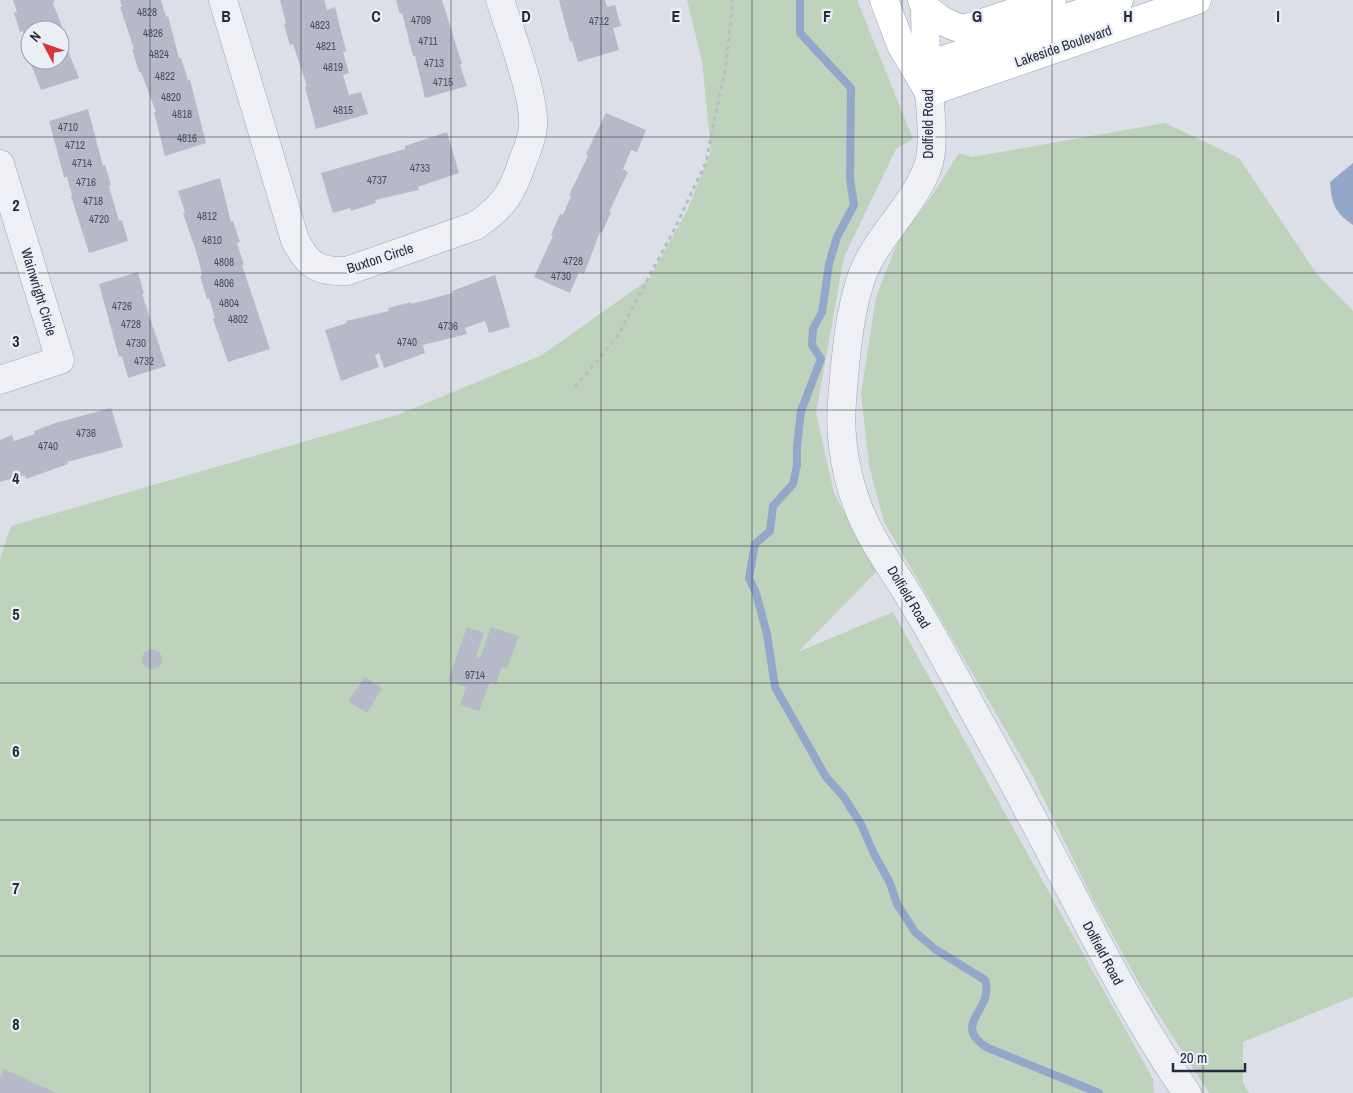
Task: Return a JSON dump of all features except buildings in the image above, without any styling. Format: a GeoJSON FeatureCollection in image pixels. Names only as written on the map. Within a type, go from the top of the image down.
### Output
{"type":"FeatureCollection","features":[{"type":"Feature","properties":{"kind":"main road"},"geometry":{"type":"LineString","coordinates":[[884,0],[901,45],[929,92]]}},
{"type":"Feature","properties":{"kind":"main road"},"geometry":{"type":"LineString","coordinates":[[924,3],[935,16],[952,26],[964,29],[1052,0]]}},
{"type":"Feature","properties":{"kind":"main road"},"geometry":{"type":"LineString","coordinates":[[924,3],[926,66],[1119,0]]}},
{"type":"Feature","properties":{"kind":"main road","name":"Lakeside Boulevard"},"geometry":{"type":"LineString","coordinates":[[929,92],[1197,0]]}},
{"type":"Feature","properties":{"kind":"street","name":"Buxton Circle"},"geometry":{"type":"LineString","coordinates":[[223,0],[295,240],[303,255],[314,266],[328,272],[347,271],[475,226],[493,214],[507,200],[517,180],[534,128],[528,91],[500,0]]}},
{"type":"Feature","properties":{"kind":"street","name":"Dolfield Road"},"geometry":{"type":"LineString","coordinates":[[926,66],[931,148],[929,164],[919,184],[880,241],[863,273],[854,309],[844,374],[841,417],[842,455],[860,511],[875,540],[931,634],[1020,795],[1125,994],[1165,1061],[1187,1093]]}},
{"type":"Feature","properties":{"kind":"street","name":"Wainwright Circle"},"geometry":{"type":"LineString","coordinates":[[0,164],[60,360],[0,380]]}},
{"type":"Feature","properties":{"kind":"path"},"geometry":{"type":"LineString","coordinates":[[575,387],[617,337],[706,162],[726,64],[733,0]]}},
{"type":"Feature","properties":{"kind":"green space"},"geometry":{"type":"Polygon","coordinates":[[[687,0],[857,0],[913,139],[896,149],[844,257],[816,413],[834,493],[876,572],[798,652],[893,612],[1153,1079],[1154,1093],[0,1093],[0,558],[11,526],[400,414],[542,355],[649,279],[688,209],[711,150],[702,61],[687,0]]]}},
{"type":"Feature","properties":{"kind":"green space"},"geometry":{"type":"Polygon","coordinates":[[[1165,123],[1239,158],[1316,273],[1353,311],[1353,997],[1243,1042],[1243,1083],[1249,1093],[1209,1093],[1141,987],[1090,894],[1033,777],[884,522],[869,466],[861,394],[876,297],[897,243],[933,194],[959,153],[972,157],[1165,123]]]}},
{"type":"Feature","properties":{"kind":"water"},"geometry":{"type":"Polygon","coordinates":[[[1353,163],[1353,225],[1335,207],[1330,182],[1353,163]]]}},
{"type":"Feature","properties":{"kind":"waterway"},"geometry":{"type":"LineString","coordinates":[[800,0],[800,33],[851,88],[850,179],[854,205],[837,237],[829,264],[822,312],[813,329],[812,345],[821,359],[801,411],[797,465],[793,484],[773,506],[770,531],[755,544],[749,578],[756,593],[767,634],[775,687],[826,777],[843,796],[861,824],[874,854],[890,883],[897,904],[915,932],[935,949],[985,980],[986,991],[984,1000],[973,1024],[972,1032],[977,1039],[988,1048],[1099,1093]]}}]}
